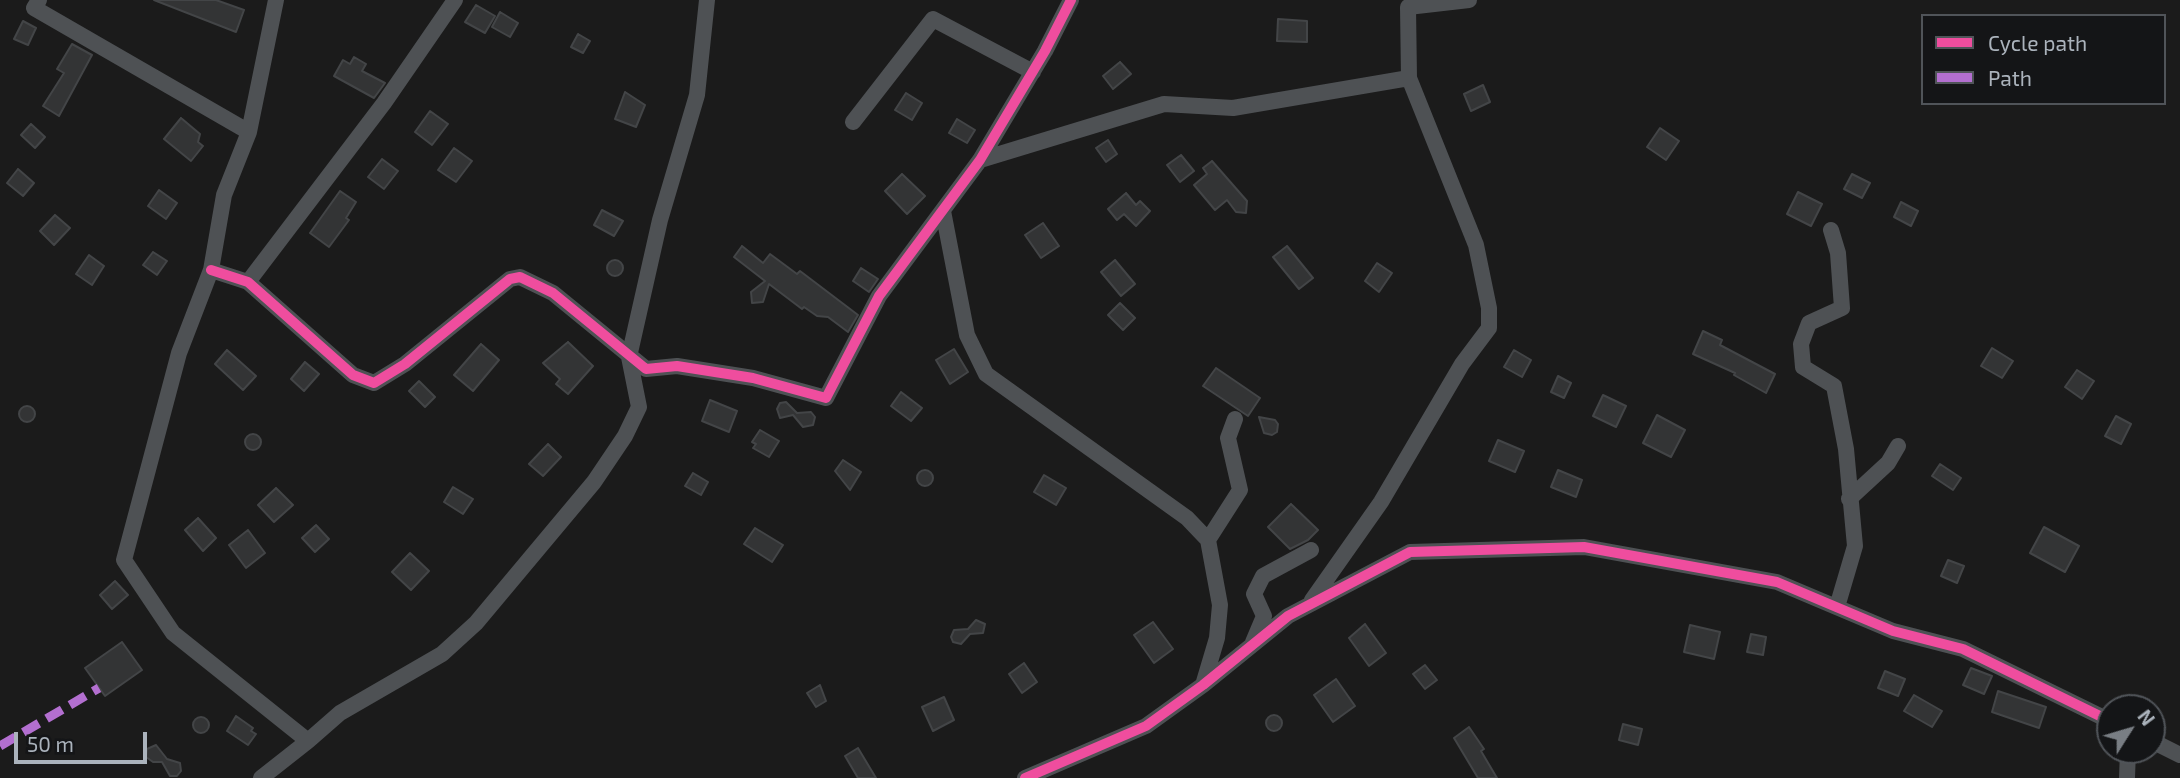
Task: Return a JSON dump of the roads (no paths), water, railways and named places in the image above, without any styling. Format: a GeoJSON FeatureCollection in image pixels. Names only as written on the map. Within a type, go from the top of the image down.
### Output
{"type":"FeatureCollection","features":[{"type":"Feature","properties":{"kind":"street"},"geometry":{"type":"LineString","coordinates":[[39,0],[34,8],[250,132]]}},
{"type":"Feature","properties":{"kind":"street"},"geometry":{"type":"LineString","coordinates":[[276,0],[250,132],[224,195],[211,270],[179,353],[124,560],[173,633],[308,741]]}},
{"type":"Feature","properties":{"kind":"street"},"geometry":{"type":"LineString","coordinates":[[248,282],[384,103],[455,0]]}},
{"type":"Feature","properties":{"kind":"street"},"geometry":{"type":"LineString","coordinates":[[261,778],[340,713],[442,654],[504,592],[594,482],[625,436],[639,407],[629,357],[660,220],[697,95],[707,0]]}},
{"type":"Feature","properties":{"kind":"street"},"geometry":{"type":"LineString","coordinates":[[211,270],[248,282],[354,375],[374,383],[405,364],[510,279],[520,277],[552,293],[646,369],[677,366],[753,378],[826,398],[880,296],[980,160],[1033,72],[1071,0]]}},
{"type":"Feature","properties":{"kind":"street"},"geometry":{"type":"LineString","coordinates":[[1309,604],[1381,502],[1420,430],[1462,364],[1489,328],[1489,308],[1476,245],[1409,78],[1408,7],[1469,0]]}},
{"type":"Feature","properties":{"kind":"street"},"geometry":{"type":"LineString","coordinates":[[853,121],[933,19],[1033,72]]}},
{"type":"Feature","properties":{"kind":"street"},"geometry":{"type":"LineString","coordinates":[[980,160],[1164,104],[1233,108],[1409,78]]}},
{"type":"Feature","properties":{"kind":"street"},"geometry":{"type":"LineString","coordinates":[[943,211],[967,335],[986,374],[1187,519],[1208,540],[1220,605],[1216,638],[1203,685]]}},
{"type":"Feature","properties":{"kind":"street"},"geometry":{"type":"LineString","coordinates":[[1831,230],[1838,253],[1842,308],[1809,323],[1801,344],[1802,367],[1834,386],[1846,449],[1855,546],[1837,607]]}},
{"type":"Feature","properties":{"kind":"street"},"geometry":{"type":"LineString","coordinates":[[1208,540],[1240,490],[1228,438],[1235,419]]}},
{"type":"Feature","properties":{"kind":"street"},"geometry":{"type":"LineString","coordinates":[[1849,499],[1888,463],[1898,446]]}},
{"type":"Feature","properties":{"kind":"street"},"geometry":{"type":"LineString","coordinates":[[1025,778],[1146,726],[1309,604],[1410,552],[1584,547],[1777,582],[1893,631],[1963,649],[2096,714]]}},
{"type":"Feature","properties":{"kind":"street"},"geometry":{"type":"LineString","coordinates":[[1253,644],[1264,616],[1254,594],[1263,576],[1311,550]]}}]}
